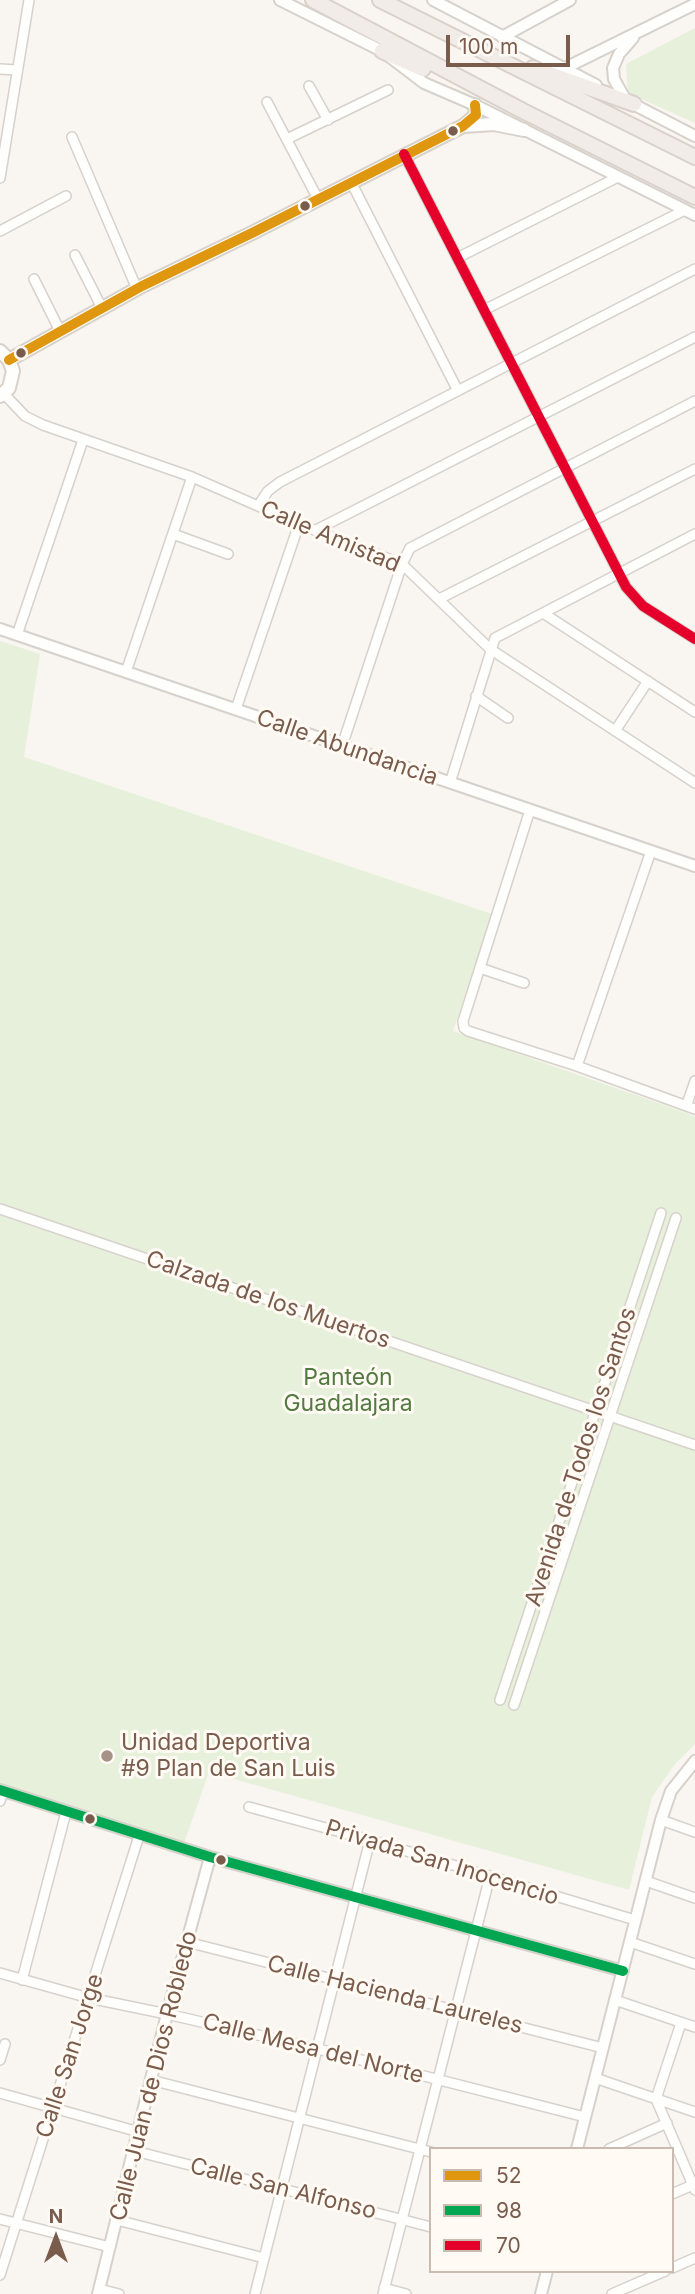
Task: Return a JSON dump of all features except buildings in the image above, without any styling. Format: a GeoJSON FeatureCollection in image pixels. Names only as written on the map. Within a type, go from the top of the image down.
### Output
{"type":"FeatureCollection","features":[{"type":"Feature","properties":{"kind":"highway"},"geometry":{"type":"LineString","coordinates":[[313,0],[523,111],[695,197]]}},
{"type":"Feature","properties":{"kind":"highway"},"geometry":{"type":"LineString","coordinates":[[380,0],[695,156]]}},
{"type":"Feature","properties":{"kind":"highway"},"geometry":{"type":"LineString","coordinates":[[479,50],[559,72],[629,102]]}},
{"type":"Feature","properties":{"kind":"highway"},"geometry":{"type":"LineString","coordinates":[[382,51],[523,111]]}},
{"type":"Feature","properties":{"kind":"main road"},"geometry":{"type":"LineString","coordinates":[[2,395],[12,379],[13,370],[5,355],[60,331],[140,287],[463,126],[476,115],[475,105]]}},
{"type":"Feature","properties":{"kind":"main road"},"geometry":{"type":"LineString","coordinates":[[463,126],[494,124],[524,130]]}},
{"type":"Feature","properties":{"kind":"street"},"geometry":{"type":"LineString","coordinates":[[0,178],[29,0]]}},
{"type":"Feature","properties":{"kind":"street"},"geometry":{"type":"LineString","coordinates":[[280,0],[382,51],[424,83],[475,105],[695,215]]}},
{"type":"Feature","properties":{"kind":"street"},"geometry":{"type":"LineString","coordinates":[[433,0],[502,37],[559,72],[695,4]]}},
{"type":"Feature","properties":{"kind":"street"},"geometry":{"type":"LineString","coordinates":[[502,37],[570,0]]}},
{"type":"Feature","properties":{"kind":"street"},"geometry":{"type":"LineString","coordinates":[[642,29],[624,47],[615,61],[612,74],[629,102],[695,136]]}},
{"type":"Feature","properties":{"kind":"street"},"geometry":{"type":"LineString","coordinates":[[0,69],[17,70]]}},
{"type":"Feature","properties":{"kind":"street"},"geometry":{"type":"LineString","coordinates":[[309,86],[328,120]]}},
{"type":"Feature","properties":{"kind":"street"},"geometry":{"type":"LineString","coordinates":[[287,139],[388,90]]}},
{"type":"Feature","properties":{"kind":"street"},"geometry":{"type":"LineString","coordinates":[[267,102],[318,199]]}},
{"type":"Feature","properties":{"kind":"street"},"geometry":{"type":"LineString","coordinates":[[72,138],[128,270],[140,287]]}},
{"type":"Feature","properties":{"kind":"street"},"geometry":{"type":"LineString","coordinates":[[404,154],[626,587],[643,606],[695,639]]}},
{"type":"Feature","properties":{"kind":"street"},"geometry":{"type":"LineString","coordinates":[[457,258],[618,177]]}},
{"type":"Feature","properties":{"kind":"street"},"geometry":{"type":"LineString","coordinates":[[351,182],[458,391]]}},
{"type":"Feature","properties":{"kind":"street"},"geometry":{"type":"LineString","coordinates":[[0,231],[65,196]]}},
{"type":"Feature","properties":{"kind":"street"},"geometry":{"type":"LineString","coordinates":[[484,310],[684,211]]}},
{"type":"Feature","properties":{"kind":"street"},"geometry":{"type":"LineString","coordinates":[[75,255],[102,308]]}},
{"type":"Feature","properties":{"kind":"street"},"geometry":{"type":"LineString","coordinates":[[258,506],[268,491],[280,482],[695,269]]}},
{"type":"Feature","properties":{"kind":"street"},"geometry":{"type":"LineString","coordinates":[[34,279],[60,331]]}},
{"type":"Feature","properties":{"kind":"street"},"geometry":{"type":"LineString","coordinates":[[316,530],[695,337]]}},
{"type":"Feature","properties":{"kind":"street","name":"Calle Amistad"},"geometry":{"type":"LineString","coordinates":[[2,395],[25,416],[43,425],[192,477],[299,524],[402,564],[490,649],[695,783]]}},
{"type":"Feature","properties":{"kind":"street"},"geometry":{"type":"LineString","coordinates":[[342,746],[402,564],[414,546],[695,401]]}},
{"type":"Feature","properties":{"kind":"street"},"geometry":{"type":"LineString","coordinates":[[17,635],[83,440]]}},
{"type":"Feature","properties":{"kind":"street"},"geometry":{"type":"LineString","coordinates":[[439,599],[695,469]]}},
{"type":"Feature","properties":{"kind":"street"},"geometry":{"type":"LineString","coordinates":[[126,672],[192,477]]}},
{"type":"Feature","properties":{"kind":"street"},"geometry":{"type":"LineString","coordinates":[[236,709],[299,524]]}},
{"type":"Feature","properties":{"kind":"street"},"geometry":{"type":"LineString","coordinates":[[173,534],[228,554]]}},
{"type":"Feature","properties":{"kind":"street"},"geometry":{"type":"LineString","coordinates":[[450,783],[490,649],[498,635],[695,534]]}},
{"type":"Feature","properties":{"kind":"street"},"geometry":{"type":"LineString","coordinates":[[543,613],[695,712]]}},
{"type":"Feature","properties":{"kind":"street","name":"Calle Abundancia"},"geometry":{"type":"LineString","coordinates":[[0,629],[695,866]]}},
{"type":"Feature","properties":{"kind":"street"},"geometry":{"type":"LineString","coordinates":[[615,731],[648,681]]}},
{"type":"Feature","properties":{"kind":"street"},"geometry":{"type":"LineString","coordinates":[[476,696],[509,718]]}},
{"type":"Feature","properties":{"kind":"street"},"geometry":{"type":"LineString","coordinates":[[530,810],[463,1021],[464,1028],[691,1107],[695,1081]]}},
{"type":"Feature","properties":{"kind":"street"},"geometry":{"type":"LineString","coordinates":[[577,1066],[651,851]]}},
{"type":"Feature","properties":{"kind":"street"},"geometry":{"type":"LineString","coordinates":[[480,968],[524,983]]}},
{"type":"Feature","properties":{"kind":"street","name":"Calzada de los Muertos"},"geometry":{"type":"LineString","coordinates":[[0,1209],[695,1445]]}},
{"type":"Feature","properties":{"kind":"street","name":"Avenida de Todos los Santos"},"geometry":{"type":"LineString","coordinates":[[500,1700],[661,1213]]}},
{"type":"Feature","properties":{"kind":"street","name":"Avenida de Todos los Santos"},"geometry":{"type":"LineString","coordinates":[[514,1705],[676,1218]]}},
{"type":"Feature","properties":{"kind":"street"},"geometry":{"type":"LineString","coordinates":[[578,2147],[661,1820],[671,1791],[694,1762]]}},
{"type":"Feature","properties":{"kind":"street"},"geometry":{"type":"LineString","coordinates":[[1,1794],[210,1857],[623,1970]]}},
{"type":"Feature","properties":{"kind":"street","name":"Privada San Inocencio"},"geometry":{"type":"LineString","coordinates":[[249,1807],[370,1840],[635,1920]]}},
{"type":"Feature","properties":{"kind":"street"},"geometry":{"type":"LineString","coordinates":[[22,1980],[66,1812]]}},
{"type":"Feature","properties":{"kind":"street"},"geometry":{"type":"LineString","coordinates":[[661,1820],[695,1832]]}},
{"type":"Feature","properties":{"kind":"street","name":"Calle San Jorge"},"geometry":{"type":"LineString","coordinates":[[0,2275],[139,1836]]}},
{"type":"Feature","properties":{"kind":"street"},"geometry":{"type":"LineString","coordinates":[[255,2294],[370,1840]]}},
{"type":"Feature","properties":{"kind":"street","name":"Calle Juan de Dios Robledo"},"geometry":{"type":"LineString","coordinates":[[99,2292],[167,2014],[210,1857]]}},
{"type":"Feature","properties":{"kind":"street"},"geometry":{"type":"LineString","coordinates":[[405,2294],[384,2291],[490,1876]]}},
{"type":"Feature","properties":{"kind":"street"},"geometry":{"type":"LineString","coordinates":[[646,1881],[695,1898]]}},
{"type":"Feature","properties":{"kind":"street","name":"Calle Hacienda Laureles"},"geometry":{"type":"LineString","coordinates":[[187,1942],[603,2048]]}},
{"type":"Feature","properties":{"kind":"street"},"geometry":{"type":"LineString","coordinates":[[630,1942],[695,1964]]}},
{"type":"Feature","properties":{"kind":"street","name":"Calle Mesa del Norte"},"geometry":{"type":"LineString","coordinates":[[0,1973],[89,1998],[318,2049],[585,2117]]}},
{"type":"Feature","properties":{"kind":"street"},"geometry":{"type":"LineString","coordinates":[[615,2000],[695,2027]]}},
{"type":"Feature","properties":{"kind":"street"},"geometry":{"type":"LineString","coordinates":[[674,2193],[694,2187],[656,2099],[681,2022]]}},
{"type":"Feature","properties":{"kind":"street"},"geometry":{"type":"LineString","coordinates":[[0,2060],[5,2044]]}},
{"type":"Feature","properties":{"kind":"street"},"geometry":{"type":"LineString","coordinates":[[595,2078],[695,2112]]}},
{"type":"Feature","properties":{"kind":"street"},"geometry":{"type":"LineString","coordinates":[[151,2080],[429,2151]]}},
{"type":"Feature","properties":{"kind":"street"},"geometry":{"type":"LineString","coordinates":[[0,2093],[139,2132]]}},
{"type":"Feature","properties":{"kind":"street"},"geometry":{"type":"LineString","coordinates":[[613,2147],[667,2123]]}},
{"type":"Feature","properties":{"kind":"street","name":"Calle San Alfonso"},"geometry":{"type":"LineString","coordinates":[[135,2151],[429,2227]]}},
{"type":"Feature","properties":{"kind":"street"},"geometry":{"type":"LineString","coordinates":[[0,2219],[110,2247]]}},
{"type":"Feature","properties":{"kind":"street"},"geometry":{"type":"LineString","coordinates":[[117,2220],[264,2258]]}},
{"type":"Feature","properties":{"kind":"street"},"geometry":{"type":"LineString","coordinates":[[674,2267],[695,2259]]}},
{"type":"Feature","properties":{"kind":"street"},"geometry":{"type":"LineString","coordinates":[[541,2294],[546,2273]]}},
{"type":"Feature","properties":{"kind":"street"},"geometry":{"type":"LineString","coordinates":[[611,2294],[660,2273]]}},
{"type":"Feature","properties":{"kind":"street"},"geometry":{"type":"LineString","coordinates":[[99,2292],[119,2294]]}},
{"type":"Feature","properties":{"kind":"green space"},"geometry":{"type":"Polygon","coordinates":[[[695,28],[695,123],[628,93],[626,64],[695,28]]]}},
{"type":"Feature","properties":{"kind":"green space","name":"Panteón Guadalajara"},"geometry":{"type":"Polygon","coordinates":[[[0,641],[40,654],[24,757],[492,914],[453,1031],[695,1117],[695,1744],[675,1764],[652,1797],[629,1890],[209,1772],[183,1846],[0,1784],[0,641]]]}},
{"type":"Feature","properties":{"kind":"transit line","name":"52"},"geometry":{"type":"LineString","coordinates":[[9,360],[142,286],[463,126],[476,115],[475,105]]}},
{"type":"Feature","properties":{"kind":"transit line","name":"70"},"geometry":{"type":"LineString","coordinates":[[404,154],[626,587],[643,606],[695,639]]}},
{"type":"Feature","properties":{"kind":"transit line","name":"98"},"geometry":{"type":"LineString","coordinates":[[0,1790],[210,1857],[623,1971]]}},
{"type":"Feature","properties":{"kind":"place","name":"Unidad Deportiva #9 Plan de San Luis"},"geometry":{"type":"Point","coordinates":[107,1756]}}]}
